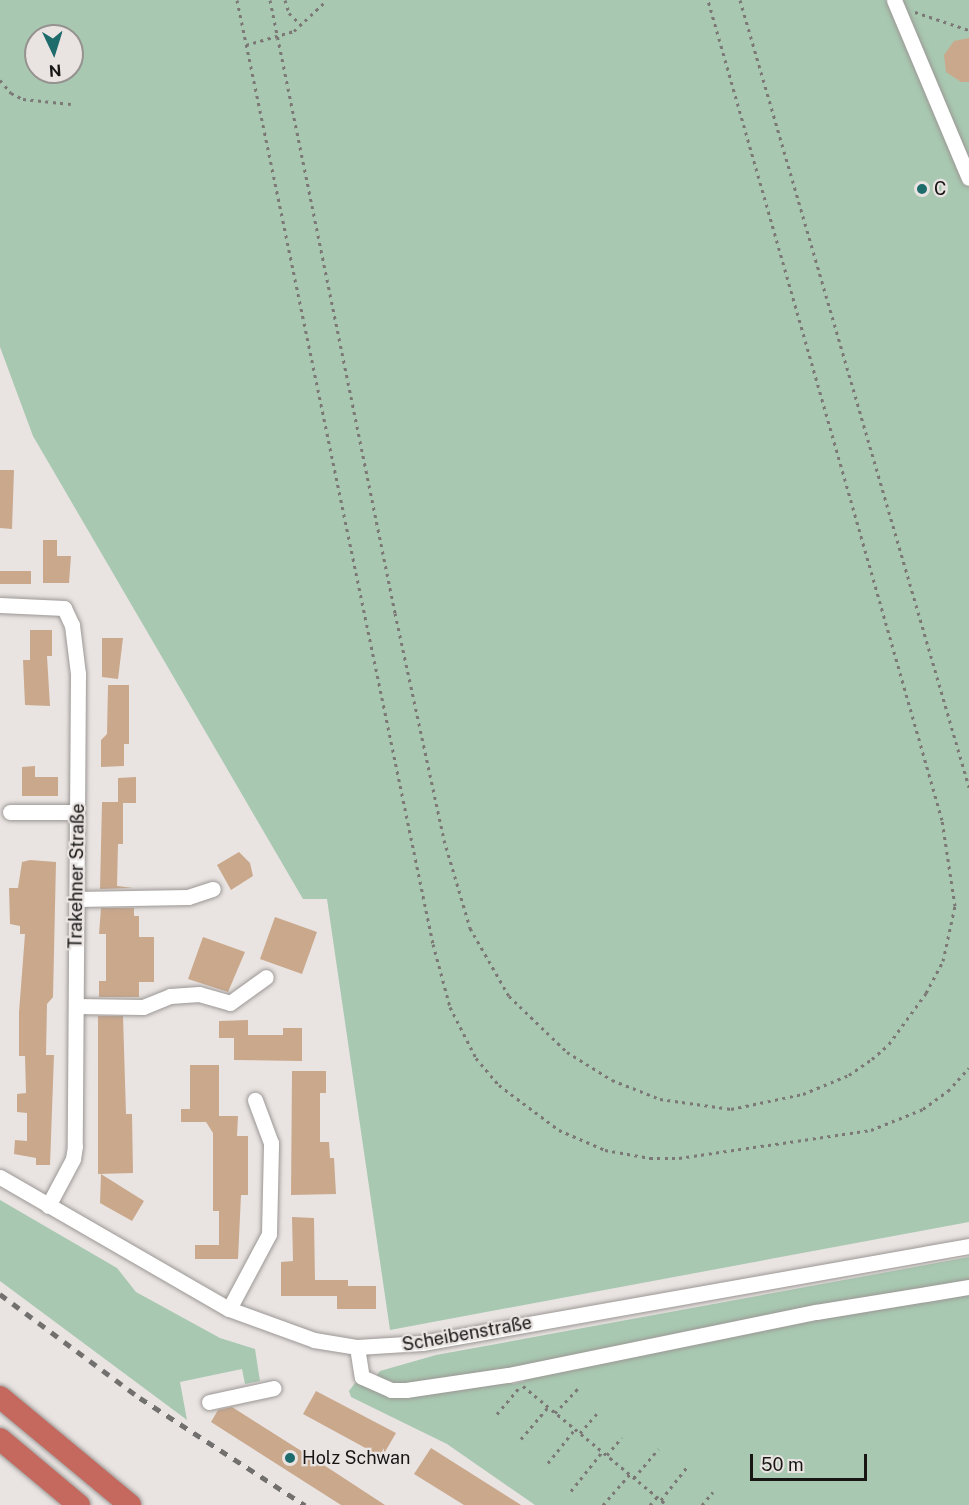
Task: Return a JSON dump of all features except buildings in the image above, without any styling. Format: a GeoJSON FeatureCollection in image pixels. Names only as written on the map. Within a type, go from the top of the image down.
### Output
{"type":"FeatureCollection","features":[{"type":"Feature","properties":{"kind":"highway"},"geometry":{"type":"LineString","coordinates":[[0,1397],[130,1505]]}},
{"type":"Feature","properties":{"kind":"highway"},"geometry":{"type":"LineString","coordinates":[[0,1439],[79,1505]]}},
{"type":"Feature","properties":{"kind":"street"},"geometry":{"type":"LineString","coordinates":[[895,4],[969,178]]}},
{"type":"Feature","properties":{"kind":"street","name":"Trakehner Straße"},"geometry":{"type":"LineString","coordinates":[[0,605],[59,606],[71,618],[78,674],[73,1159],[48,1206]]}},
{"type":"Feature","properties":{"kind":"street"},"geometry":{"type":"LineString","coordinates":[[10,812],[77,812]]}},
{"type":"Feature","properties":{"kind":"street"},"geometry":{"type":"LineString","coordinates":[[76,899],[188,897],[213,889]]}},
{"type":"Feature","properties":{"kind":"street"},"geometry":{"type":"LineString","coordinates":[[76,1005],[143,1007],[167,996],[199,994],[230,1003],[266,976]]}},
{"type":"Feature","properties":{"kind":"street"},"geometry":{"type":"LineString","coordinates":[[229,1309],[269,1234],[270,1143],[255,1100]]}},
{"type":"Feature","properties":{"kind":"street","name":"Scheibenstraße"},"geometry":{"type":"LineString","coordinates":[[0,1177],[229,1309],[314,1340],[357,1347],[422,1343],[969,1246]]}},
{"type":"Feature","properties":{"kind":"street"},"geometry":{"type":"LineString","coordinates":[[357,1347],[362,1377],[391,1389],[508,1374],[816,1312],[969,1287]]}},
{"type":"Feature","properties":{"kind":"street"},"geometry":{"type":"LineString","coordinates":[[209,1402],[274,1388]]}},
{"type":"Feature","properties":{"kind":"path"},"geometry":{"type":"LineString","coordinates":[[237,0],[435,955],[450,1007],[476,1058],[499,1085],[559,1130],[605,1150],[650,1158],[679,1158],[871,1130],[923,1109],[948,1090],[969,1068]]}},
{"type":"Feature","properties":{"kind":"path"},"geometry":{"type":"LineString","coordinates":[[270,0],[444,840],[470,928],[509,996],[567,1052],[612,1080],[660,1100],[731,1109],[803,1094],[849,1075],[872,1059],[895,1036],[926,993],[943,961],[955,906],[942,820],[708,0]]}},
{"type":"Feature","properties":{"kind":"path"},"geometry":{"type":"LineString","coordinates":[[285,0],[289,13],[302,26]]}},
{"type":"Feature","properties":{"kind":"path"},"geometry":{"type":"LineString","coordinates":[[246,45],[277,37],[302,26],[327,0]]}},
{"type":"Feature","properties":{"kind":"path"},"geometry":{"type":"LineString","coordinates":[[740,0],[969,788]]}},
{"type":"Feature","properties":{"kind":"path"},"geometry":{"type":"LineString","coordinates":[[895,4],[969,30]]}},
{"type":"Feature","properties":{"kind":"path"},"geometry":{"type":"LineString","coordinates":[[0,80],[11,93],[23,99],[71,104]]}},
{"type":"Feature","properties":{"kind":"path"},"geometry":{"type":"LineString","coordinates":[[508,1374],[667,1505]]}},
{"type":"Feature","properties":{"kind":"path"},"geometry":{"type":"LineString","coordinates":[[497,1414],[521,1385]]}},
{"type":"Feature","properties":{"kind":"path"},"geometry":{"type":"LineString","coordinates":[[555,1413],[580,1386]]}},
{"type":"Feature","properties":{"kind":"path"},"geometry":{"type":"LineString","coordinates":[[521,1439],[548,1407]]}},
{"type":"Feature","properties":{"kind":"path"},"geometry":{"type":"LineString","coordinates":[[580,1433],[599,1411]]}},
{"type":"Feature","properties":{"kind":"path"},"geometry":{"type":"LineString","coordinates":[[548,1463],[575,1429]]}},
{"type":"Feature","properties":{"kind":"path"},"geometry":{"type":"LineString","coordinates":[[607,1455],[622,1437]]}},
{"type":"Feature","properties":{"kind":"path"},"geometry":{"type":"LineString","coordinates":[[634,1478],[658,1449]]}},
{"type":"Feature","properties":{"kind":"path"},"geometry":{"type":"LineString","coordinates":[[571,1491],[603,1452]]}},
{"type":"Feature","properties":{"kind":"path"},"geometry":{"type":"LineString","coordinates":[[661,1500],[687,1467]]}},
{"type":"Feature","properties":{"kind":"path"},"geometry":{"type":"LineString","coordinates":[[603,1505],[630,1474]]}},
{"type":"Feature","properties":{"kind":"path"},"geometry":{"type":"LineString","coordinates":[[702,1505],[713,1492]]}},
{"type":"Feature","properties":{"kind":"path"},"geometry":{"type":"LineString","coordinates":[[650,1505],[657,1497]]}},
{"type":"Feature","properties":{"kind":"green space"},"geometry":{"type":"Polygon","coordinates":[[[0,0],[969,0],[969,1222],[390,1330],[327,899],[303,899],[33,436],[0,347],[0,0]]]}},
{"type":"Feature","properties":{"kind":"green space"},"geometry":{"type":"Polygon","coordinates":[[[0,1200],[117,1268],[136,1292],[220,1338],[255,1349],[260,1381],[245,1384],[242,1369],[180,1382],[187,1420],[0,1281],[0,1200]]]}},
{"type":"Feature","properties":{"kind":"green space"},"geometry":{"type":"Polygon","coordinates":[[[969,1257],[969,1285],[412,1386],[375,1378],[380,1371],[436,1355],[969,1257]]]}},
{"type":"Feature","properties":{"kind":"green space"},"geometry":{"type":"Polygon","coordinates":[[[969,1292],[969,1505],[535,1505],[447,1444],[351,1397],[349,1391],[355,1383],[505,1378],[513,1384],[525,1381],[517,1375],[585,1361],[969,1292]]]}},
{"type":"Feature","properties":{"kind":"railway"},"geometry":{"type":"LineString","coordinates":[[0,1294],[140,1398],[305,1505]]}},
{"type":"Feature","properties":{"kind":"place","name":"C"},"geometry":{"type":"Point","coordinates":[922,189]}},
{"type":"Feature","properties":{"kind":"place","name":"Holz Schwan"},"geometry":{"type":"Point","coordinates":[290,1458]}}]}
